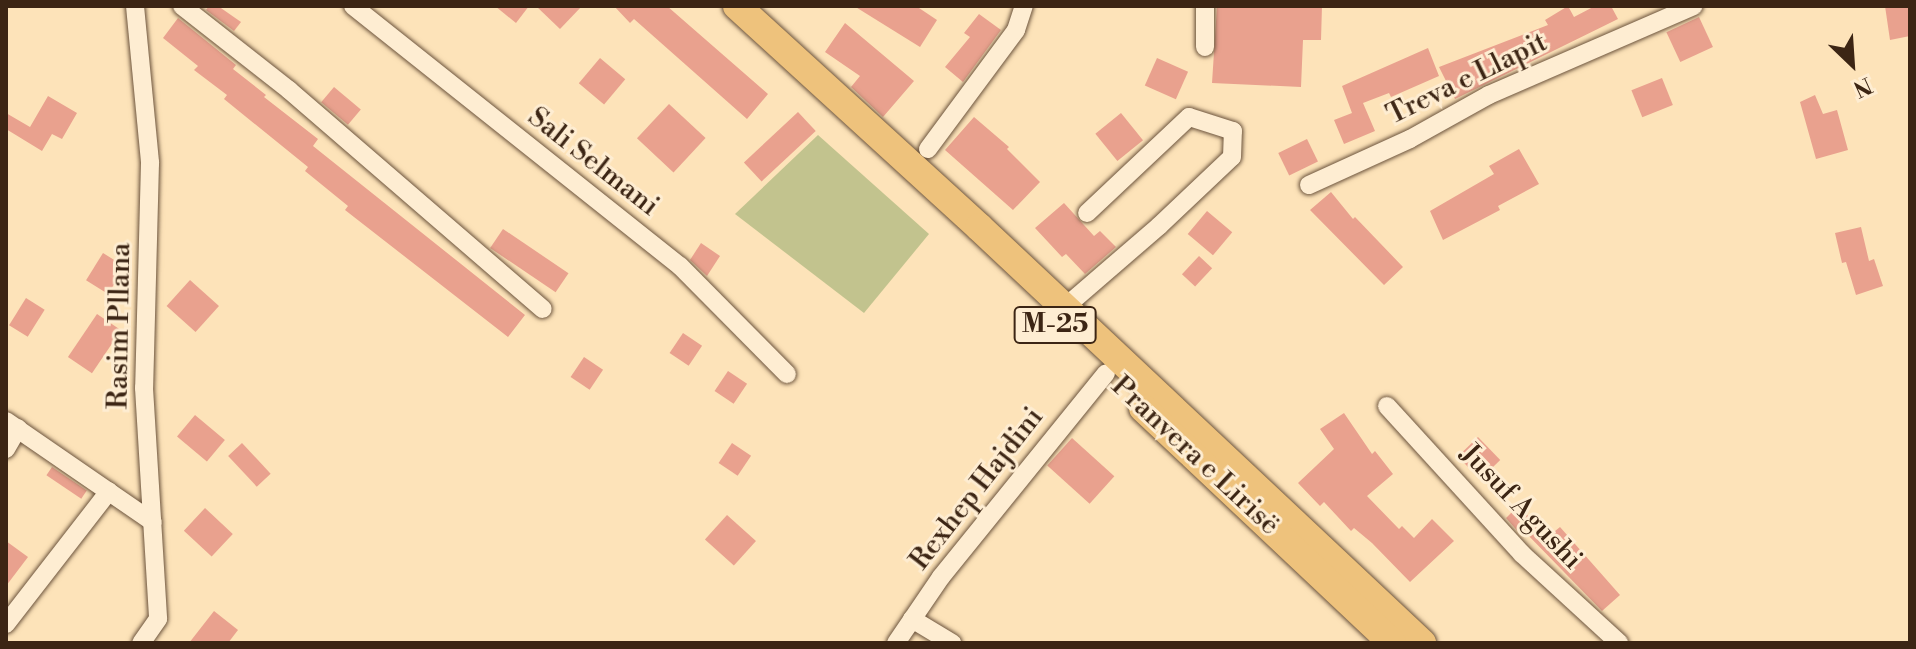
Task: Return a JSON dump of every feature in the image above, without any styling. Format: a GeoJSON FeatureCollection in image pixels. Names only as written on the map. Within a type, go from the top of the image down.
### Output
{"type":"FeatureCollection","features":[{"type":"Feature","properties":{"kind":"main road","name":"Pranvera e Lirisë"},"geometry":{"type":"LineString","coordinates":[[718,6],[1392,643]]}},
{"type":"Feature","properties":{"kind":"main road","name":"Pranvera e Lirisë"},"geometry":{"type":"LineString","coordinates":[[737,6],[1300,525],[1422,643]]}},
{"type":"Feature","properties":{"kind":"street"},"geometry":{"type":"LineString","coordinates":[[182,6],[289,90],[543,309]]}},
{"type":"Feature","properties":{"kind":"street","name":"Sali Selmani"},"geometry":{"type":"LineString","coordinates":[[353,6],[465,99],[659,248],[787,374]]}},
{"type":"Feature","properties":{"kind":"street"},"geometry":{"type":"LineString","coordinates":[[928,149],[1016,30],[1024,6]]}},
{"type":"Feature","properties":{"kind":"street"},"geometry":{"type":"LineString","coordinates":[[1205,6],[1205,47]]}},
{"type":"Feature","properties":{"kind":"street","name":"Treva e Llapit"},"geometry":{"type":"LineString","coordinates":[[1309,185],[1410,139],[1489,95],[1694,6]]}},
{"type":"Feature","properties":{"kind":"street","name":"Rasim Pllana"},"geometry":{"type":"LineString","coordinates":[[132,7],[150,163],[144,388],[158,619],[141,643]]}},
{"type":"Feature","properties":{"kind":"street"},"geometry":{"type":"LineString","coordinates":[[1064,308],[1159,226],[1232,157],[1233,131],[1189,117],[1087,213]]}},
{"type":"Feature","properties":{"kind":"street","name":"Rexhep Hajdini"},"geometry":{"type":"LineString","coordinates":[[896,643],[941,577],[1106,373]]}},
{"type":"Feature","properties":{"kind":"street","name":"Jusuf Agushi"},"geometry":{"type":"LineString","coordinates":[[1387,406],[1522,554],[1619,643]]}},
{"type":"Feature","properties":{"kind":"street"},"geometry":{"type":"LineString","coordinates":[[6,449],[12,425],[153,522]]}},
{"type":"Feature","properties":{"kind":"street"},"geometry":{"type":"LineString","coordinates":[[6,624],[109,491]]}},
{"type":"Feature","properties":{"kind":"street"},"geometry":{"type":"LineString","coordinates":[[912,619],[952,643]]}},
{"type":"Feature","properties":{"kind":"green space"},"geometry":{"type":"Polygon","coordinates":[[[818,135],[929,234],[864,313],[735,214],[818,135]]]}},
{"type":"Feature","properties":{"kind":"building"},"geometry":{"type":"Polygon","coordinates":[[[209,6],[218,6],[241,22],[234,31],[206,10],[209,6]]]}},
{"type":"Feature","properties":{"kind":"building"},"geometry":{"type":"Polygon","coordinates":[[[495,6],[529,6],[516,23],[495,6]]]}},
{"type":"Feature","properties":{"kind":"building"},"geometry":{"type":"Polygon","coordinates":[[[536,6],[582,6],[560,29],[536,6]]]}},
{"type":"Feature","properties":{"kind":"building"},"geometry":{"type":"Polygon","coordinates":[[[614,6],[667,6],[768,94],[747,119],[634,19],[630,23],[614,6]]]}},
{"type":"Feature","properties":{"kind":"building"},"geometry":{"type":"Polygon","coordinates":[[[854,6],[916,6],[937,20],[920,47],[854,6]]]}},
{"type":"Feature","properties":{"kind":"building"},"geometry":{"type":"Polygon","coordinates":[[[1217,6],[1322,6],[1321,40],[1303,40],[1301,87],[1212,83],[1217,6]]]}},
{"type":"Feature","properties":{"kind":"building"},"geometry":{"type":"Polygon","coordinates":[[[1568,6],[1574,17],[1595,6],[1611,6],[1618,19],[1455,99],[1439,67],[1548,25],[1545,20],[1568,6]]]}},
{"type":"Feature","properties":{"kind":"building"},"geometry":{"type":"Polygon","coordinates":[[[1885,6],[1910,6],[1910,36],[1890,40],[1885,6]]]}},
{"type":"Feature","properties":{"kind":"building"},"geometry":{"type":"Polygon","coordinates":[[[979,14],[1001,30],[963,82],[945,67],[970,37],[964,33],[979,14]]]}},
{"type":"Feature","properties":{"kind":"building"},"geometry":{"type":"Polygon","coordinates":[[[1699,17],[1713,47],[1680,62],[1666,32],[1699,17]]]}},
{"type":"Feature","properties":{"kind":"building"},"geometry":{"type":"Polygon","coordinates":[[[178,18],[236,65],[233,69],[266,95],[264,97],[318,139],[313,146],[525,315],[508,337],[345,210],[348,206],[305,171],[308,167],[224,99],[227,95],[194,70],[198,66],[163,38],[178,18]]]}},
{"type":"Feature","properties":{"kind":"building"},"geometry":{"type":"Polygon","coordinates":[[[845,23],[914,81],[883,117],[851,87],[860,76],[825,52],[845,23]]]}},
{"type":"Feature","properties":{"kind":"building"},"geometry":{"type":"Polygon","coordinates":[[[1428,48],[1439,76],[1391,97],[1389,93],[1363,103],[1375,131],[1344,144],[1334,120],[1352,113],[1342,86],[1428,48]]]}},
{"type":"Feature","properties":{"kind":"building"},"geometry":{"type":"Polygon","coordinates":[[[600,58],[625,79],[604,104],[579,83],[600,58]]]}},
{"type":"Feature","properties":{"kind":"building"},"geometry":{"type":"Polygon","coordinates":[[[1157,58],[1188,72],[1176,99],[1145,85],[1157,58]]]}},
{"type":"Feature","properties":{"kind":"building"},"geometry":{"type":"Polygon","coordinates":[[[1662,78],[1673,105],[1642,117],[1631,90],[1662,78]]]}},
{"type":"Feature","properties":{"kind":"building"},"geometry":{"type":"Polygon","coordinates":[[[334,87],[361,109],[348,125],[321,102],[334,87]]]}},
{"type":"Feature","properties":{"kind":"building"},"geometry":{"type":"Polygon","coordinates":[[[1815,95],[1823,114],[1837,110],[1848,150],[1816,159],[1800,102],[1815,95]]]}},
{"type":"Feature","properties":{"kind":"building"},"geometry":{"type":"Polygon","coordinates":[[[48,96],[77,113],[62,139],[52,134],[42,151],[6,129],[6,113],[30,127],[48,96]]]}},
{"type":"Feature","properties":{"kind":"building"},"geometry":{"type":"Polygon","coordinates":[[[669,104],[706,138],[674,172],[637,138],[669,104]]]}},
{"type":"Feature","properties":{"kind":"building"},"geometry":{"type":"Polygon","coordinates":[[[798,112],[816,131],[762,181],[744,162],[798,112]]]}},
{"type":"Feature","properties":{"kind":"building"},"geometry":{"type":"Polygon","coordinates":[[[1121,113],[1143,140],[1117,161],[1095,134],[1121,113]]]}},
{"type":"Feature","properties":{"kind":"building"},"geometry":{"type":"Polygon","coordinates":[[[974,117],[1009,147],[1007,149],[1040,182],[1013,210],[945,150],[974,117]]]}},
{"type":"Feature","properties":{"kind":"building"},"geometry":{"type":"Polygon","coordinates":[[[1307,139],[1318,161],[1289,175],[1278,153],[1307,139]]]}},
{"type":"Feature","properties":{"kind":"building"},"geometry":{"type":"Polygon","coordinates":[[[1519,149],[1539,184],[1498,206],[1500,210],[1443,240],[1430,211],[1494,174],[1489,166],[1519,149]]]}},
{"type":"Feature","properties":{"kind":"building"},"geometry":{"type":"Polygon","coordinates":[[[1331,192],[1353,219],[1355,217],[1403,267],[1384,285],[1310,210],[1331,192]]]}},
{"type":"Feature","properties":{"kind":"building"},"geometry":{"type":"Polygon","coordinates":[[[1064,203],[1094,236],[1100,231],[1116,247],[1085,274],[1066,254],[1062,257],[1035,228],[1064,203]]]}},
{"type":"Feature","properties":{"kind":"building"},"geometry":{"type":"Polygon","coordinates":[[[1207,211],[1232,232],[1213,255],[1188,234],[1207,211]]]}},
{"type":"Feature","properties":{"kind":"building"},"geometry":{"type":"Polygon","coordinates":[[[1861,227],[1869,261],[1874,259],[1883,286],[1856,295],[1846,262],[1842,263],[1835,233],[1861,227]]]}},
{"type":"Feature","properties":{"kind":"building"},"geometry":{"type":"Polygon","coordinates":[[[503,229],[568,273],[556,292],[490,248],[503,229]]]}},
{"type":"Feature","properties":{"kind":"building"},"geometry":{"type":"Polygon","coordinates":[[[701,243],[720,256],[707,276],[690,260],[701,243]]]}},
{"type":"Feature","properties":{"kind":"building"},"geometry":{"type":"Polygon","coordinates":[[[103,253],[125,267],[108,294],[86,280],[103,253]]]}},
{"type":"Feature","properties":{"kind":"building"},"geometry":{"type":"Polygon","coordinates":[[[1199,256],[1212,268],[1195,287],[1182,274],[1199,256]]]}},
{"type":"Feature","properties":{"kind":"building"},"geometry":{"type":"Polygon","coordinates":[[[190,280],[219,306],[196,332],[167,306],[190,280]]]}},
{"type":"Feature","properties":{"kind":"building"},"geometry":{"type":"Polygon","coordinates":[[[26,298],[45,310],[28,337],[9,325],[26,298]]]}},
{"type":"Feature","properties":{"kind":"building"},"geometry":{"type":"Polygon","coordinates":[[[97,314],[121,330],[92,373],[68,357],[97,314]]]}},
{"type":"Feature","properties":{"kind":"building"},"geometry":{"type":"Polygon","coordinates":[[[683,333],[702,346],[689,366],[670,353],[683,333]]]}},
{"type":"Feature","properties":{"kind":"building"},"geometry":{"type":"Polygon","coordinates":[[[584,357],[603,370],[590,390],[571,377],[584,357]]]}},
{"type":"Feature","properties":{"kind":"building"},"geometry":{"type":"Polygon","coordinates":[[[728,371],[747,384],[734,404],[715,391],[728,371]]]}},
{"type":"Feature","properties":{"kind":"building"},"geometry":{"type":"Polygon","coordinates":[[[1344,413],[1372,454],[1375,451],[1393,474],[1367,496],[1399,529],[1402,526],[1414,538],[1432,519],[1454,541],[1410,582],[1372,543],[1354,528],[1351,531],[1324,502],[1320,506],[1298,483],[1334,449],[1320,429],[1344,413]]]}},
{"type":"Feature","properties":{"kind":"building"},"geometry":{"type":"Polygon","coordinates":[[[195,415],[225,440],[207,462],[177,436],[195,415]]]}},
{"type":"Feature","properties":{"kind":"building"},"geometry":{"type":"Polygon","coordinates":[[[1478,437],[1500,460],[1480,479],[1458,456],[1478,437]]]}},
{"type":"Feature","properties":{"kind":"building"},"geometry":{"type":"Polygon","coordinates":[[[1072,438],[1114,476],[1090,504],[1047,465],[1072,438]]]}},
{"type":"Feature","properties":{"kind":"building"},"geometry":{"type":"Polygon","coordinates":[[[242,443],[271,474],[257,487],[228,456],[242,443]]]}},
{"type":"Feature","properties":{"kind":"building"},"geometry":{"type":"Polygon","coordinates":[[[732,443],[751,456],[738,476],[719,463],[732,443]]]}},
{"type":"Feature","properties":{"kind":"building"},"geometry":{"type":"Polygon","coordinates":[[[52,467],[87,490],[81,499],[46,475],[52,467]]]}},
{"type":"Feature","properties":{"kind":"building"},"geometry":{"type":"Polygon","coordinates":[[[1518,506],[1549,536],[1560,527],[1620,595],[1602,611],[1525,532],[1521,535],[1506,518],[1518,506]]]}},
{"type":"Feature","properties":{"kind":"building"},"geometry":{"type":"Polygon","coordinates":[[[205,508],[233,534],[212,557],[184,531],[205,508]]]}},
{"type":"Feature","properties":{"kind":"building"},"geometry":{"type":"Polygon","coordinates":[[[727,515],[756,541],[734,566],[705,540],[727,515]]]}},
{"type":"Feature","properties":{"kind":"building"},"geometry":{"type":"Polygon","coordinates":[[[6,541],[28,557],[6,586],[6,541]]]}},
{"type":"Feature","properties":{"kind":"building"},"geometry":{"type":"Polygon","coordinates":[[[214,611],[238,630],[228,643],[189,643],[214,611]]]}}]}
